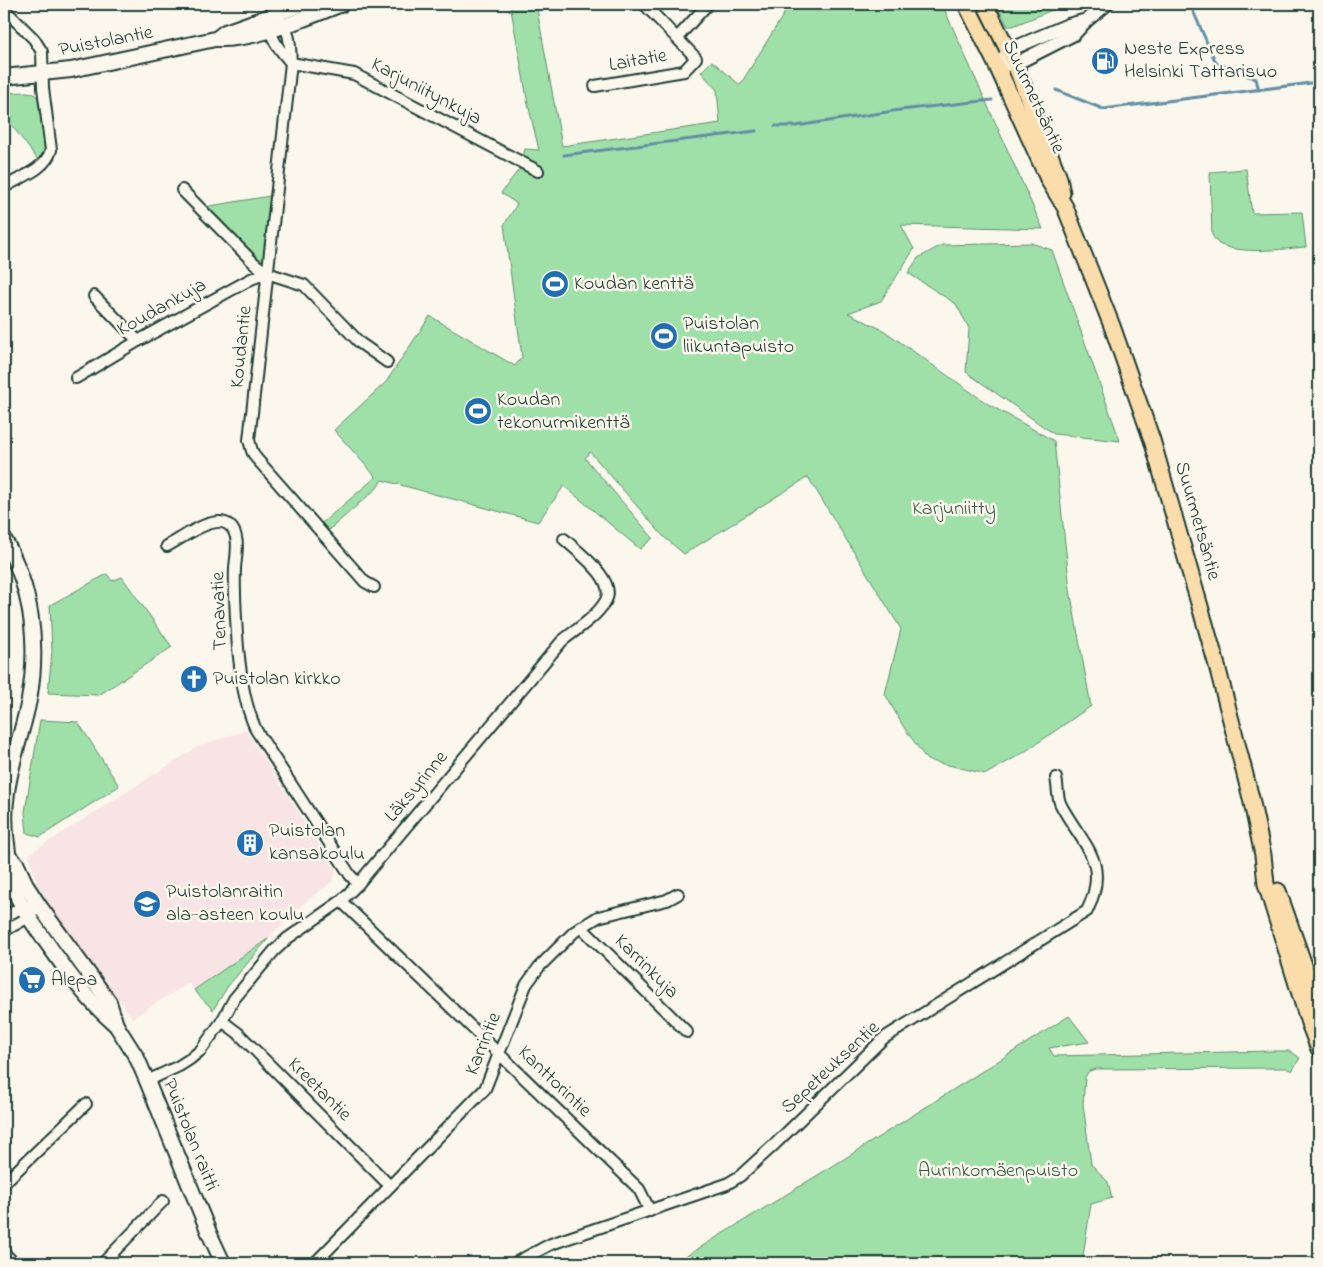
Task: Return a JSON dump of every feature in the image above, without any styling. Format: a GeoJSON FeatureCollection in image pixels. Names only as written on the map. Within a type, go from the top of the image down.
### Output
{"type":"FeatureCollection","features":[{"type":"Feature","properties":{"kind":"main road","name":"Puistolantie"},"geometry":{"type":"LineString","coordinates":[[215,39],[225,32],[304,4]]}},
{"type":"Feature","properties":{"kind":"main road","name":"Puistolantie"},"geometry":{"type":"LineString","coordinates":[[4,77],[71,70],[215,39],[229,40],[270,30],[342,4]]}},
{"type":"Feature","properties":{"kind":"main road","name":"Suurmetsäntie"},"geometry":{"type":"LineString","coordinates":[[966,4],[997,66],[1049,181],[1064,207],[1112,326],[1152,440],[1216,662],[1251,798],[1263,855],[1266,884],[1319,1049]]}},
{"type":"Feature","properties":{"kind":"main road","name":"Suurmetsäntie"},"geometry":{"type":"LineString","coordinates":[[985,4],[1015,64],[1059,178],[1064,207]]}},
{"type":"Feature","properties":{"kind":"main road","name":"Puistolan raitti"},"geometry":{"type":"LineString","coordinates":[[4,539],[19,569],[26,591],[33,640],[33,661],[28,700],[7,792],[5,826],[8,855],[7,866],[14,889],[26,912],[98,1010],[116,1024]]}},
{"type":"Feature","properties":{"kind":"main road","name":"Puistolan raitti"},"geometry":{"type":"LineString","coordinates":[[8,855],[16,863],[27,887],[38,904],[109,1002],[116,1024],[147,1081],[210,1235],[224,1263]]}},
{"type":"Feature","properties":{"kind":"main road","name":"Suurmetsäntie"},"geometry":{"type":"LineString","coordinates":[[1263,855],[1279,894],[1319,1008]]}},
{"type":"Feature","properties":{"kind":"street"},"geometry":{"type":"LineString","coordinates":[[4,187],[44,164],[52,150],[43,88],[44,60],[39,46],[34,39],[4,8],[7,4]]}},
{"type":"Feature","properties":{"kind":"street","name":"Laitatie"},"geometry":{"type":"LineString","coordinates":[[595,86],[684,71],[696,58],[644,4]]}},
{"type":"Feature","properties":{"kind":"street"},"geometry":{"type":"LineString","coordinates":[[678,38],[708,4]]}},
{"type":"Feature","properties":{"kind":"street"},"geometry":{"type":"LineString","coordinates":[[997,66],[1015,64],[1074,34],[1087,20],[1107,4]]}},
{"type":"Feature","properties":{"kind":"street"},"geometry":{"type":"LineString","coordinates":[[273,15],[284,25]]}},
{"type":"Feature","properties":{"kind":"street"},"geometry":{"type":"LineString","coordinates":[[273,15],[270,30],[274,40],[291,63]]}},
{"type":"Feature","properties":{"kind":"street"},"geometry":{"type":"LineString","coordinates":[[997,66],[1009,50],[1068,25],[1087,20]]}},
{"type":"Feature","properties":{"kind":"street","name":"Koudantie"},"geometry":{"type":"LineString","coordinates":[[284,25],[289,37],[291,63],[250,440],[252,451],[256,458],[365,582],[374,587]]}},
{"type":"Feature","properties":{"kind":"street","name":"Karjuniitynkuja"},"geometry":{"type":"LineString","coordinates":[[291,63],[354,74],[538,170]]}},
{"type":"Feature","properties":{"kind":"street"},"geometry":{"type":"LineString","coordinates":[[182,190],[254,263],[267,273],[304,286],[360,343],[387,362]]}},
{"type":"Feature","properties":{"kind":"street","name":"Koudankuja"},"geometry":{"type":"LineString","coordinates":[[76,378],[251,279],[267,273]]}},
{"type":"Feature","properties":{"kind":"street"},"geometry":{"type":"LineString","coordinates":[[94,296],[138,342]]}},
{"type":"Feature","properties":{"kind":"street","name":"Tenavatie"},"geometry":{"type":"LineString","coordinates":[[167,546],[204,525],[213,522],[224,523],[230,526],[235,533],[237,544],[234,594],[235,613],[242,688],[248,713],[256,730],[350,875],[358,884]]}},
{"type":"Feature","properties":{"kind":"street","name":"Läksyrinne"},"geometry":{"type":"LineString","coordinates":[[147,1081],[190,1059],[201,1050],[222,1020],[234,998],[274,951],[288,938],[341,901],[358,884],[562,642],[593,616],[607,600],[608,586],[604,577],[564,538]]}},
{"type":"Feature","properties":{"kind":"street","name":"Sepeteuksentie"},"geometry":{"type":"LineString","coordinates":[[515,1263],[551,1244],[712,1191],[740,1176],[831,1091],[884,1038],[1087,911],[1096,881],[1096,867],[1093,855],[1060,803],[1056,778]]}},
{"type":"Feature","properties":{"kind":"street","name":"Karrintie"},"geometry":{"type":"LineString","coordinates":[[315,1263],[486,1089],[530,977],[539,967],[581,927],[598,917],[666,900],[678,894]]}},
{"type":"Feature","properties":{"kind":"street","name":"Kanttorintie"},"geometry":{"type":"LineString","coordinates":[[341,901],[639,1189],[650,1211]]}},
{"type":"Feature","properties":{"kind":"street"},"geometry":{"type":"LineString","coordinates":[[4,930],[38,904]]}},
{"type":"Feature","properties":{"kind":"street"},"geometry":{"type":"LineString","coordinates":[[4,918],[26,912]]}},
{"type":"Feature","properties":{"kind":"street","name":"Karrinkuja"},"geometry":{"type":"LineString","coordinates":[[581,927],[687,1032]]}},
{"type":"Feature","properties":{"kind":"street","name":"Kreetantie"},"geometry":{"type":"LineString","coordinates":[[222,1020],[238,1033],[390,1186]]}},
{"type":"Feature","properties":{"kind":"street"},"geometry":{"type":"LineString","coordinates":[[4,1183],[86,1104]]}},
{"type":"Feature","properties":{"kind":"street"},"geometry":{"type":"LineString","coordinates":[[103,1263],[163,1201]]}},
{"type":"Feature","properties":{"kind":"street"},"geometry":{"type":"LineString","coordinates":[[4,1253],[14,1263]]}},
{"type":"Feature","properties":{"kind":"shaded area","name":"Puistolanraitin ala-asteen koulu"},"geometry":{"type":"Polygon","coordinates":[[[246,730],[336,871],[332,882],[301,905],[269,938],[194,990],[189,983],[132,1018],[59,920],[38,888],[29,854],[199,746],[246,730]]]}},
{"type":"Feature","properties":{"kind":"green space","name":"Karjuniitty"},"geometry":{"type":"Polygon","coordinates":[[[510,4],[536,4],[562,146],[720,123],[717,90],[701,72],[712,61],[740,85],[790,4],[942,4],[1043,229],[901,225],[914,249],[881,301],[848,313],[883,330],[988,404],[1054,441],[1070,590],[1091,706],[1023,753],[986,774],[927,760],[903,726],[885,694],[901,629],[808,477],[684,554],[663,536],[590,452],[585,458],[653,538],[640,549],[564,486],[538,522],[382,480],[377,488],[329,530],[322,523],[376,477],[334,430],[386,382],[430,316],[515,366],[522,357],[504,225],[517,204],[501,193],[520,168],[525,149],[539,150],[528,104],[510,4]]]}},
{"type":"Feature","properties":{"kind":"green space"},"geometry":{"type":"Polygon","coordinates":[[[996,4],[1067,4],[1013,26],[1008,26],[996,4]]]}},
{"type":"Feature","properties":{"kind":"green space"},"geometry":{"type":"Polygon","coordinates":[[[4,93],[33,93],[38,98],[45,150],[44,155],[38,160],[10,123],[4,120],[4,93]]]}},
{"type":"Feature","properties":{"kind":"green space"},"geometry":{"type":"Polygon","coordinates":[[[1246,169],[1252,213],[1302,212],[1306,247],[1250,250],[1228,247],[1216,241],[1212,235],[1210,172],[1246,169]]]}},
{"type":"Feature","properties":{"kind":"green space"},"geometry":{"type":"Polygon","coordinates":[[[270,196],[263,260],[260,262],[204,207],[270,196]]]}},
{"type":"Feature","properties":{"kind":"green space"},"geometry":{"type":"Polygon","coordinates":[[[1031,243],[1052,250],[1120,441],[1054,434],[966,372],[969,328],[956,304],[908,273],[918,258],[942,245],[1031,243]]]}},
{"type":"Feature","properties":{"kind":"green space"},"geometry":{"type":"Polygon","coordinates":[[[107,574],[112,581],[122,577],[172,647],[99,695],[48,693],[52,651],[50,605],[107,574]]]}},
{"type":"Feature","properties":{"kind":"green space"},"geometry":{"type":"Polygon","coordinates":[[[40,720],[78,722],[119,786],[40,837],[27,833],[25,812],[40,720]]]}},
{"type":"Feature","properties":{"kind":"green space"},"geometry":{"type":"Polygon","coordinates":[[[269,938],[228,986],[213,1010],[194,990],[269,938]]]}},
{"type":"Feature","properties":{"kind":"green space","name":"Aurinkomäenpuisto"},"geometry":{"type":"Polygon","coordinates":[[[1069,1016],[1089,1042],[1049,1048],[1054,1056],[1290,1051],[1300,1058],[1292,1071],[1286,1068],[1096,1069],[1089,1071],[1085,1077],[1083,1104],[1091,1164],[1108,1182],[1112,1198],[1091,1204],[1082,1263],[675,1263],[852,1154],[1069,1016]]]}},
{"type":"Feature","properties":{"kind":"waterway"},"geometry":{"type":"LineString","coordinates":[[1190,4],[1216,63],[1256,79],[1259,90]]}},
{"type":"Feature","properties":{"kind":"waterway"},"geometry":{"type":"LineString","coordinates":[[1056,90],[1103,109],[1319,82]]}},
{"type":"Feature","properties":{"kind":"waterway"},"geometry":{"type":"LineString","coordinates":[[775,126],[796,126],[900,110],[992,100]]}},
{"type":"Feature","properties":{"kind":"waterway"},"geometry":{"type":"LineString","coordinates":[[564,155],[756,131]]}},
{"type":"Feature","properties":{"kind":"place","name":"Neste Express Helsinki Tattarisuo"},"geometry":{"type":"Point","coordinates":[1105,61]}},
{"type":"Feature","properties":{"kind":"place","name":"Koudan kenttä"},"geometry":{"type":"Point","coordinates":[555,284]}},
{"type":"Feature","properties":{"kind":"place","name":"Puistolan liikuntapuisto"},"geometry":{"type":"Point","coordinates":[664,336]}},
{"type":"Feature","properties":{"kind":"place","name":"Koudan tekonurmikenttä"},"geometry":{"type":"Point","coordinates":[478,411]}},
{"type":"Feature","properties":{"kind":"place","name":"Puistolan kirkko"},"geometry":{"type":"Point","coordinates":[194,679]}},
{"type":"Feature","properties":{"kind":"place","name":"Puistolan kansakoulu"},"geometry":{"type":"Point","coordinates":[250,843]}},
{"type":"Feature","properties":{"kind":"place","name":"Puistolanraitin ala-asteen koulu"},"geometry":{"type":"Point","coordinates":[147,904]}},
{"type":"Feature","properties":{"kind":"place","name":"Alepa"},"geometry":{"type":"Point","coordinates":[32,980]}}]}
